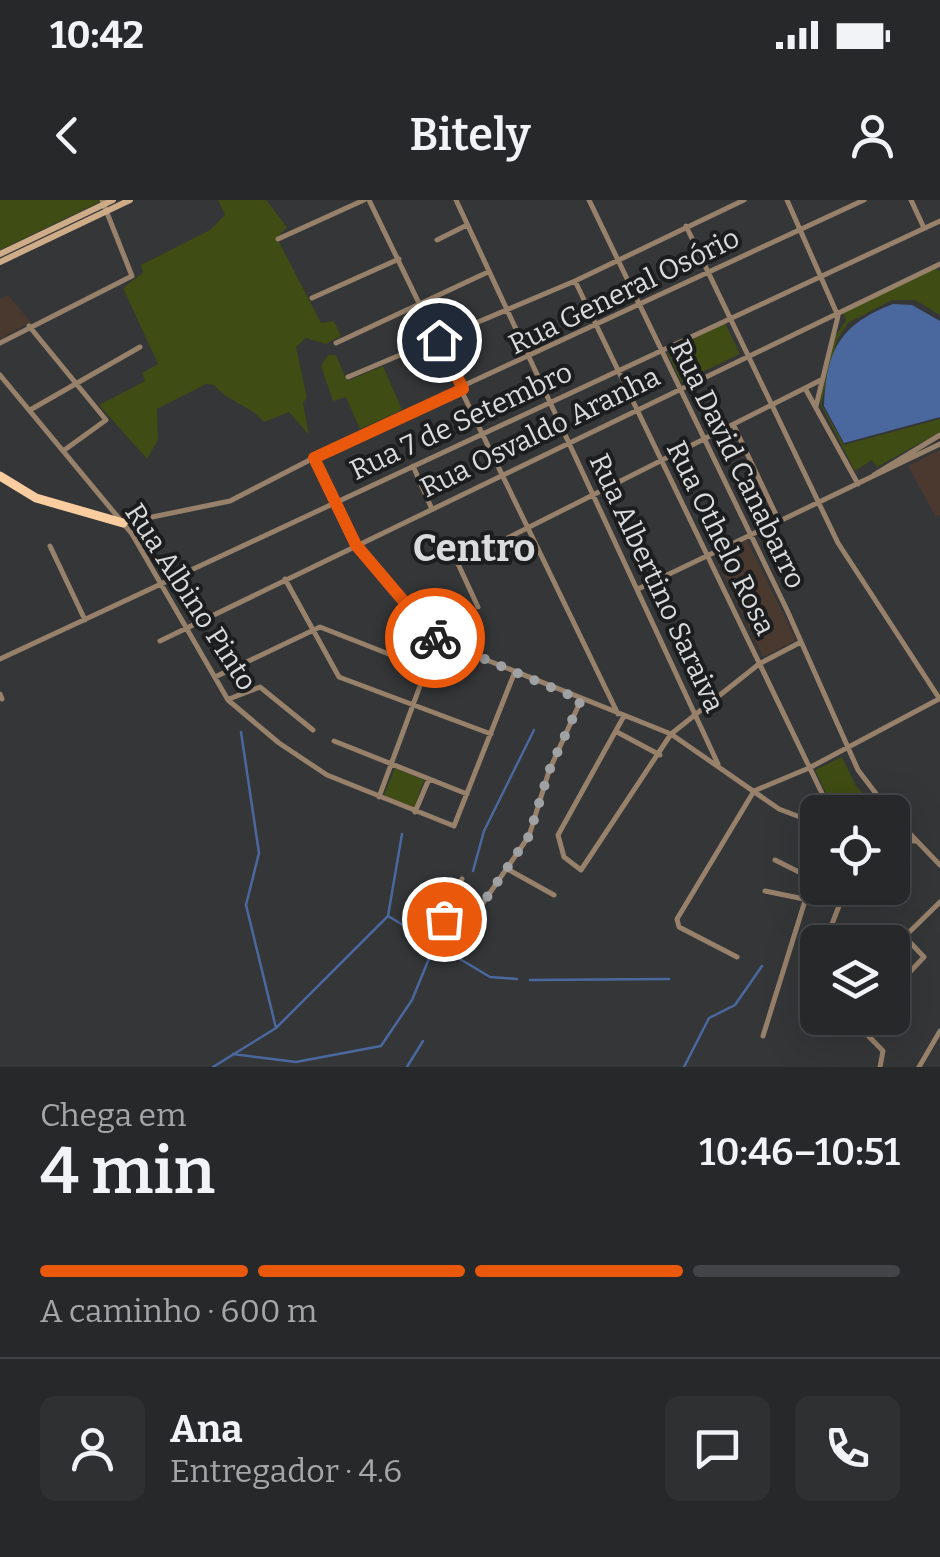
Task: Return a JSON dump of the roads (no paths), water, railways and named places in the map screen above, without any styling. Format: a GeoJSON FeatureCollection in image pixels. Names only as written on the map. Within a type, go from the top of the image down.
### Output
{"type":"FeatureCollection","features":[{"type":"Feature","properties":{"kind":"main road"},"geometry":{"type":"LineString","coordinates":[[0,468],[51,503]]}},
{"type":"Feature","properties":{"kind":"main road"},"geometry":{"type":"LineString","coordinates":[[0,476],[51,503],[122,523]]}},
{"type":"Feature","properties":{"kind":"street"},"geometry":{"type":"LineString","coordinates":[[0,262],[113,200]]}},
{"type":"Feature","properties":{"kind":"street"},"geometry":{"type":"LineString","coordinates":[[104,205],[130,200]]}},
{"type":"Feature","properties":{"kind":"street"},"geometry":{"type":"LineString","coordinates":[[278,239],[366,200],[439,340],[621,715],[616,732],[560,831],[558,842],[564,858],[578,869],[586,868],[671,734],[694,711],[759,664],[801,642]]}},
{"type":"Feature","properties":{"kind":"street","name":"Rua Albertino Saraiva"},"geometry":{"type":"LineString","coordinates":[[456,200],[719,767]]}},
{"type":"Feature","properties":{"kind":"street","name":"Rua David Canabarro"},"geometry":{"type":"LineString","coordinates":[[589,200],[875,795]]}},
{"type":"Feature","properties":{"kind":"street"},"geometry":{"type":"LineString","coordinates":[[348,377],[575,281],[744,200]]}},
{"type":"Feature","properties":{"kind":"street"},"geometry":{"type":"LineString","coordinates":[[787,200],[836,311],[838,324],[816,406]]}},
{"type":"Feature","properties":{"kind":"street","name":"Rua General Osório"},"geometry":{"type":"LineString","coordinates":[[122,523],[218,505],[864,200]]}},
{"type":"Feature","properties":{"kind":"street"},"geometry":{"type":"LineString","coordinates":[[911,200],[924,228]]}},
{"type":"Feature","properties":{"kind":"street"},"geometry":{"type":"LineString","coordinates":[[0,343],[130,279],[133,268],[104,205]]}},
{"type":"Feature","properties":{"kind":"street","name":"Rua 7 de Setembro"},"geometry":{"type":"LineString","coordinates":[[0,660],[940,221]]}},
{"type":"Feature","properties":{"kind":"street"},"geometry":{"type":"LineString","coordinates":[[437,240],[466,225]]}},
{"type":"Feature","properties":{"kind":"street"},"geometry":{"type":"LineString","coordinates":[[686,226],[771,408],[863,586],[940,698],[809,768],[754,791],[676,919],[680,927],[737,957]]}},
{"type":"Feature","properties":{"kind":"street"},"geometry":{"type":"LineString","coordinates":[[0,254],[41,238]]}},
{"type":"Feature","properties":{"kind":"street"},"geometry":{"type":"LineString","coordinates":[[312,298],[398,259]]}},
{"type":"Feature","properties":{"kind":"street","name":"Rua Osvaldo Aranha"},"geometry":{"type":"LineString","coordinates":[[160,641],[678,386],[940,264]]}},
{"type":"Feature","properties":{"kind":"street"},"geometry":{"type":"LineString","coordinates":[[336,344],[488,272]]}},
{"type":"Feature","properties":{"kind":"street","name":"Rua Othelo Rosa"},"geometry":{"type":"LineString","coordinates":[[575,281],[822,795]]}},
{"type":"Feature","properties":{"kind":"street"},"geometry":{"type":"LineString","coordinates":[[30,326],[106,420],[63,452]]}},
{"type":"Feature","properties":{"kind":"street"},"geometry":{"type":"LineString","coordinates":[[30,410],[140,348]]}},
{"type":"Feature","properties":{"kind":"street","name":"Rua Albino Pinto"},"geometry":{"type":"LineString","coordinates":[[0,374],[122,523],[188,626],[228,700],[278,742],[327,774],[431,818],[454,826],[467,794]]}},
{"type":"Feature","properties":{"kind":"street"},"geometry":{"type":"LineString","coordinates":[[458,563],[705,442],[821,380]]}},
{"type":"Feature","properties":{"kind":"street"},"geometry":{"type":"LineString","coordinates":[[806,390],[858,484]]}},
{"type":"Feature","properties":{"kind":"street"},"geometry":{"type":"LineString","coordinates":[[734,426],[778,521]]}},
{"type":"Feature","properties":{"kind":"street"},"geometry":{"type":"LineString","coordinates":[[638,590],[872,478],[940,436]]}},
{"type":"Feature","properties":{"kind":"street"},"geometry":{"type":"LineString","coordinates":[[912,455],[940,444]]}},
{"type":"Feature","properties":{"kind":"street"},"geometry":{"type":"LineString","coordinates":[[314,458],[356,545],[437,640],[671,734],[780,809],[800,817]]}},
{"type":"Feature","properties":{"kind":"street"},"geometry":{"type":"LineString","coordinates":[[413,466],[432,507]]}},
{"type":"Feature","properties":{"kind":"street"},"geometry":{"type":"LineString","coordinates":[[447,540],[478,607]]}},
{"type":"Feature","properties":{"kind":"street"},"geometry":{"type":"LineString","coordinates":[[50,546],[85,620]]}},
{"type":"Feature","properties":{"kind":"street"},"geometry":{"type":"LineString","coordinates":[[284,579],[339,677],[490,734]]}},
{"type":"Feature","properties":{"kind":"street"},"geometry":{"type":"LineString","coordinates":[[215,677],[311,629],[328,629],[427,669]]}},
{"type":"Feature","properties":{"kind":"street"},"geometry":{"type":"LineString","coordinates":[[379,797],[437,640]]}},
{"type":"Feature","properties":{"kind":"street"},"geometry":{"type":"LineString","coordinates":[[334,741],[467,794],[514,674]]}},
{"type":"Feature","properties":{"kind":"street"},"geometry":{"type":"LineString","coordinates":[[228,700],[260,688],[313,730]]}},
{"type":"Feature","properties":{"kind":"street"},"geometry":{"type":"LineString","coordinates":[[462,878],[441,914],[462,925],[470,922],[529,836],[549,771],[581,700]]}},
{"type":"Feature","properties":{"kind":"street"},"geometry":{"type":"LineString","coordinates":[[616,732],[660,755]]}},
{"type":"Feature","properties":{"kind":"street"},"geometry":{"type":"LineString","coordinates":[[416,812],[429,779]]}},
{"type":"Feature","properties":{"kind":"street","name":"Rua David Canabarro"},"geometry":{"type":"LineString","coordinates":[[910,833],[940,865]]}},
{"type":"Feature","properties":{"kind":"street"},"geometry":{"type":"LineString","coordinates":[[910,840],[917,841]]}},
{"type":"Feature","properties":{"kind":"street"},"geometry":{"type":"LineString","coordinates":[[776,860],[800,872]]}},
{"type":"Feature","properties":{"kind":"street"},"geometry":{"type":"LineString","coordinates":[[509,870],[554,895]]}},
{"type":"Feature","properties":{"kind":"street"},"geometry":{"type":"LineString","coordinates":[[766,891],[800,898]]}},
{"type":"Feature","properties":{"kind":"street"},"geometry":{"type":"LineString","coordinates":[[910,930],[940,902]]}},
{"type":"Feature","properties":{"kind":"street"},"geometry":{"type":"LineString","coordinates":[[763,1036],[802,905]]}},
{"type":"Feature","properties":{"kind":"street"},"geometry":{"type":"LineString","coordinates":[[910,942],[924,957],[910,972]]}},
{"type":"Feature","properties":{"kind":"street"},"geometry":{"type":"LineString","coordinates":[[919,1067],[940,1031]]}},
{"type":"Feature","properties":{"kind":"street"},"geometry":{"type":"LineString","coordinates":[[868,1035],[883,1051],[880,1067]]}},
{"type":"Feature","properties":{"kind":"water"},"geometry":{"type":"Polygon","coordinates":[[[893,304],[912,305],[940,321],[940,417],[844,443],[824,406],[833,354],[861,320],[893,304]]]}},
{"type":"Feature","properties":{"kind":"waterway"},"geometry":{"type":"LineString","coordinates":[[473,871],[484,831],[534,730]]}},
{"type":"Feature","properties":{"kind":"waterway"},"geometry":{"type":"LineString","coordinates":[[241,732],[259,853],[246,905],[276,1028]]}},
{"type":"Feature","properties":{"kind":"waterway"},"geometry":{"type":"LineString","coordinates":[[213,1067],[276,1028],[388,916],[402,834]]}},
{"type":"Feature","properties":{"kind":"waterway"},"geometry":{"type":"LineString","coordinates":[[388,916],[490,977],[517,979]]}},
{"type":"Feature","properties":{"kind":"waterway"},"geometry":{"type":"LineString","coordinates":[[233,1054],[296,1062],[381,1046],[412,1000],[435,944]]}},
{"type":"Feature","properties":{"kind":"waterway"},"geometry":{"type":"LineString","coordinates":[[684,1067],[709,1018],[735,1005],[762,966]]}},
{"type":"Feature","properties":{"kind":"waterway"},"geometry":{"type":"LineString","coordinates":[[530,980],[669,979]]}},
{"type":"Feature","properties":{"kind":"waterway"},"geometry":{"type":"LineString","coordinates":[[407,1067],[423,1041]]}},
{"type":"Feature","properties":{"kind":"district","name":"Centro"},"geometry":{"type":"Point","coordinates":[474,548]}}]}
